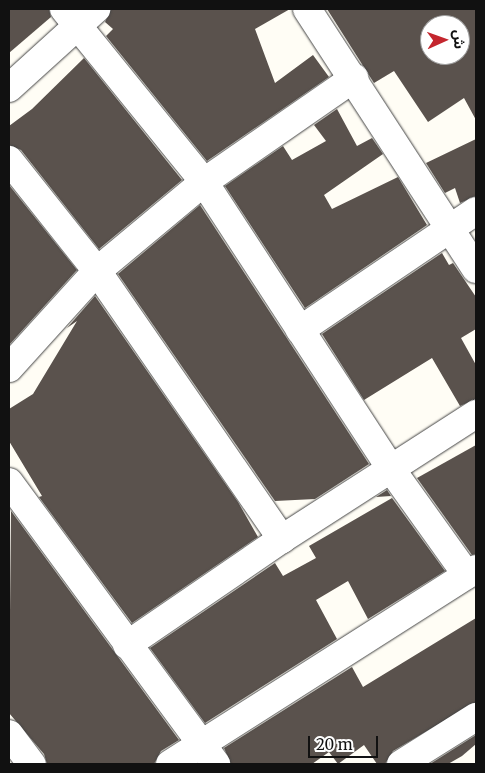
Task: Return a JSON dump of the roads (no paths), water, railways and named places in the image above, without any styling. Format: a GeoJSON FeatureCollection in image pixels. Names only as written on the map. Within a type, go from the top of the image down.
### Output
{"type":"FeatureCollection","features":[{"type":"Feature","properties":{"kind":"street"},"geometry":{"type":"LineString","coordinates":[[307,9],[354,78],[476,269]]}},
{"type":"Feature","properties":{"kind":"street"},"geometry":{"type":"LineString","coordinates":[[9,88],[79,14],[204,182],[391,469],[471,572],[209,754],[170,764]]}},
{"type":"Feature","properties":{"kind":"street"},"geometry":{"type":"LineString","coordinates":[[9,368],[97,272],[204,182],[354,78]]}},
{"type":"Feature","properties":{"kind":"street"},"geometry":{"type":"LineString","coordinates":[[9,160],[97,272],[282,539]]}},
{"type":"Feature","properties":{"kind":"street"},"geometry":{"type":"LineString","coordinates":[[300,330],[476,211]]}},
{"type":"Feature","properties":{"kind":"street"},"geometry":{"type":"LineString","coordinates":[[127,645],[282,539],[476,414]]}},
{"type":"Feature","properties":{"kind":"street"},"geometry":{"type":"LineString","coordinates":[[9,482],[209,754]]}},
{"type":"Feature","properties":{"kind":"street"},"geometry":{"type":"LineString","coordinates":[[401,764],[476,717]]}},
{"type":"Feature","properties":{"kind":"street"},"geometry":{"type":"LineString","coordinates":[[9,734],[32,764]]}}]}
